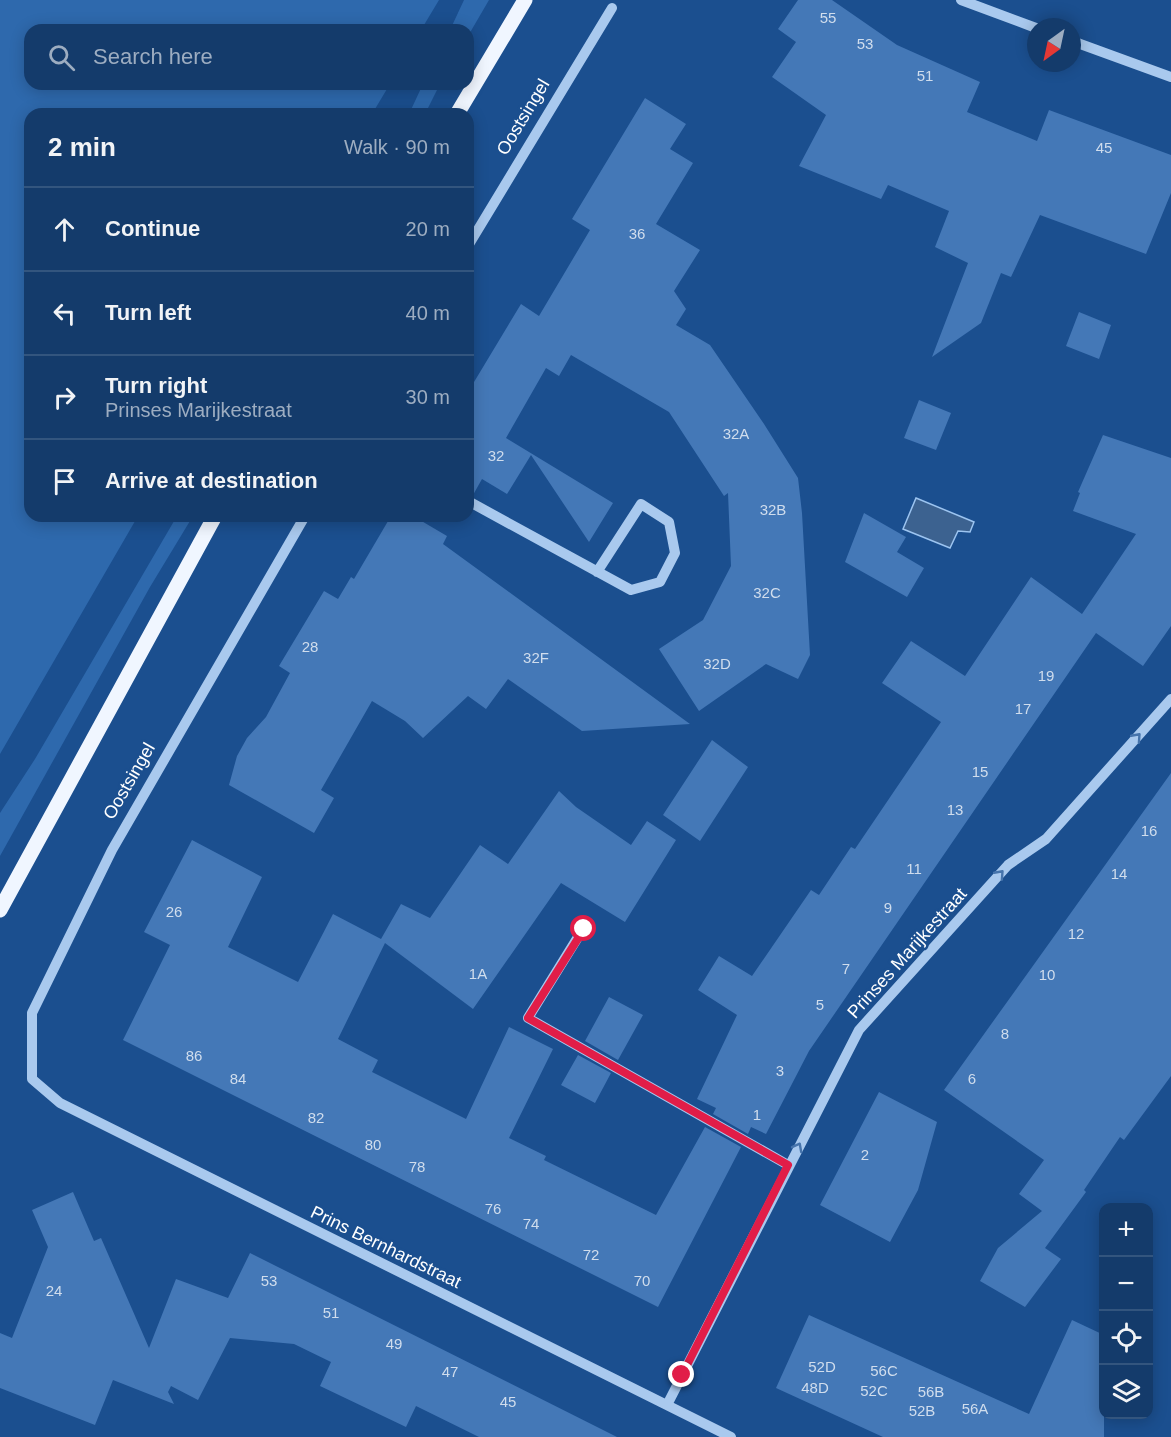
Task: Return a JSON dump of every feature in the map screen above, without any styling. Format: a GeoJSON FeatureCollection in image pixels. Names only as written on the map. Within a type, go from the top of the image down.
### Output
{"type":"FeatureCollection","features":[{"type":"Feature","properties":{"kind":"main road"},"geometry":{"type":"LineString","coordinates":[[474,86],[525,0]]}},
{"type":"Feature","properties":{"kind":"main road"},"geometry":{"type":"LineString","coordinates":[[461,108],[471,90]]}},
{"type":"Feature","properties":{"kind":"main road"},"geometry":{"type":"LineString","coordinates":[[0,910],[212,522]]}},
{"type":"Feature","properties":{"kind":"street"},"geometry":{"type":"LineString","coordinates":[[961,0],[1027,25]]}},
{"type":"Feature","properties":{"kind":"street","name":"Oostsingel"},"geometry":{"type":"LineString","coordinates":[[474,236],[612,8]]}},
{"type":"Feature","properties":{"kind":"street"},"geometry":{"type":"LineString","coordinates":[[1081,44],[1171,77]]}},
{"type":"Feature","properties":{"kind":"street"},"geometry":{"type":"LineString","coordinates":[[474,504],[597,572],[631,590],[660,582],[675,553],[669,522],[641,504],[597,572]]}},
{"type":"Feature","properties":{"kind":"street","name":"Oostsingel"},"geometry":{"type":"LineString","coordinates":[[32,1079],[32,1013],[112,850],[301,522]]}},
{"type":"Feature","properties":{"kind":"street","name":"Prinses Marijkestraat"},"geometry":{"type":"LineString","coordinates":[[667,1405],[859,1030],[1008,865],[1046,839],[1171,699]]}},
{"type":"Feature","properties":{"kind":"street"},"geometry":{"type":"LineString","coordinates":[[584,929],[528,1018],[788,1165]]}},
{"type":"Feature","properties":{"kind":"street","name":"Prins Bernhardstraat"},"geometry":{"type":"LineString","coordinates":[[32,1079],[60,1103],[731,1437]]}},
{"type":"Feature","properties":{"kind":"shaded area"},"geometry":{"type":"Polygon","coordinates":[[[0,0],[439,0],[425,24],[24,24],[24,90],[386,90],[376,108],[24,108],[24,522],[135,522],[0,754],[0,0]]]}},
{"type":"Feature","properties":{"kind":"shaded area"},"geometry":{"type":"Polygon","coordinates":[[[464,0],[489,0],[474,26],[453,24],[464,0]]]}},
{"type":"Feature","properties":{"kind":"shaded area"},"geometry":{"type":"Polygon","coordinates":[[[420,90],[437,90],[428,108],[412,108],[420,90]]]}},
{"type":"Feature","properties":{"kind":"shaded area"},"geometry":{"type":"Polygon","coordinates":[[[916,498],[974,522],[970,532],[958,531],[950,548],[903,529],[916,498]]]}},
{"type":"Feature","properties":{"kind":"shaded area"},"geometry":{"type":"Polygon","coordinates":[[[173,522],[189,522],[150,587],[0,856],[0,813],[35,759],[173,522]]]}},
{"type":"Feature","properties":{"kind":"building"},"geometry":{"type":"Polygon","coordinates":[[[798,0],[832,0],[897,45],[980,82],[967,112],[1037,141],[1049,110],[1171,155],[1171,193],[1146,254],[1040,215],[1011,277],[1001,273],[981,323],[932,357],[968,263],[935,247],[949,211],[888,185],[881,199],[799,166],[826,115],[772,77],[796,42],[778,29],[798,0]]]}},
{"type":"Feature","properties":{"kind":"building"},"geometry":{"type":"Polygon","coordinates":[[[645,98],[686,124],[670,149],[693,163],[656,224],[700,250],[674,291],[686,309],[676,325],[710,345],[798,478],[810,655],[798,679],[766,664],[699,711],[659,649],[703,620],[731,566],[728,493],[724,496],[669,412],[571,355],[559,376],[546,368],[506,438],[613,503],[589,542],[531,455],[507,494],[482,479],[474,493],[474,382],[521,304],[539,316],[590,230],[572,219],[645,98]]]}},
{"type":"Feature","properties":{"kind":"building"},"geometry":{"type":"Polygon","coordinates":[[[1079,312],[1111,325],[1099,359],[1066,346],[1079,312]]]}},
{"type":"Feature","properties":{"kind":"building"},"geometry":{"type":"Polygon","coordinates":[[[919,400],[951,413],[936,450],[904,438],[919,400]]]}},
{"type":"Feature","properties":{"kind":"building"},"geometry":{"type":"Polygon","coordinates":[[[1103,435],[1171,458],[1171,626],[1143,666],[1096,633],[809,1051],[766,1134],[751,1127],[748,1134],[713,1114],[716,1108],[697,1099],[737,1015],[698,990],[719,956],[752,976],[811,890],[819,895],[851,847],[855,849],[941,722],[882,683],[911,641],[965,676],[1031,577],[1082,614],[1136,534],[1073,511],[1080,493],[1078,492],[1103,435]]]}},
{"type":"Feature","properties":{"kind":"building"},"geometry":{"type":"Polygon","coordinates":[[[864,513],[906,537],[897,552],[924,568],[907,597],[845,562],[864,513]]]}},
{"type":"Feature","properties":{"kind":"building"},"geometry":{"type":"Polygon","coordinates":[[[387,522],[423,522],[447,536],[443,544],[690,724],[582,731],[508,679],[486,709],[468,696],[423,738],[405,721],[372,701],[321,790],[334,798],[314,833],[229,785],[237,756],[247,738],[266,717],[290,673],[279,666],[324,591],[338,599],[351,577],[354,579],[387,522]]]}},
{"type":"Feature","properties":{"kind":"building"},"geometry":{"type":"Polygon","coordinates":[[[712,740],[748,767],[700,841],[663,815],[712,740]]]}},
{"type":"Feature","properties":{"kind":"building"},"geometry":{"type":"Polygon","coordinates":[[[1171,773],[1171,1076],[1124,1140],[1120,1137],[1084,1190],[1086,1192],[1045,1248],[1061,1259],[1025,1307],[980,1281],[998,1248],[1042,1211],[1019,1194],[1044,1160],[944,1090],[1171,773]]]}},
{"type":"Feature","properties":{"kind":"building"},"geometry":{"type":"Polygon","coordinates":[[[559,791],[576,807],[631,845],[647,821],[676,840],[625,922],[561,883],[473,1009],[385,943],[338,1039],[378,1060],[372,1072],[466,1119],[509,1027],[553,1049],[509,1138],[546,1156],[544,1160],[656,1215],[705,1127],[741,1147],[658,1307],[123,1040],[170,945],[144,932],[192,840],[262,877],[228,947],[298,982],[333,914],[381,939],[401,904],[430,918],[480,845],[508,864],[559,791]]]}},
{"type":"Feature","properties":{"kind":"building"},"geometry":{"type":"Polygon","coordinates":[[[609,997],[643,1015],[618,1060],[585,1041],[609,997]]]}},
{"type":"Feature","properties":{"kind":"building"},"geometry":{"type":"Polygon","coordinates":[[[578,1055],[611,1073],[595,1103],[561,1085],[578,1055]]]}},
{"type":"Feature","properties":{"kind":"building"},"geometry":{"type":"Polygon","coordinates":[[[879,1092],[937,1122],[918,1190],[890,1242],[820,1205],[879,1092]]]}},
{"type":"Feature","properties":{"kind":"building"},"geometry":{"type":"Polygon","coordinates":[[[73,1192],[94,1241],[101,1238],[149,1348],[176,1279],[228,1298],[250,1253],[617,1437],[479,1437],[416,1406],[406,1427],[320,1386],[331,1362],[294,1344],[230,1338],[198,1400],[171,1386],[168,1392],[174,1404],[113,1380],[95,1425],[0,1388],[0,1333],[12,1338],[48,1247],[32,1210],[73,1192]]]}},
{"type":"Feature","properties":{"kind":"building"},"geometry":{"type":"Polygon","coordinates":[[[809,1315],[1029,1414],[1072,1320],[1099,1333],[1099,1419],[1104,1419],[1104,1437],[883,1437],[776,1388],[809,1315]]]}},
{"type":"Feature","properties":{"kind":"route"},"geometry":{"type":"LineString","coordinates":[[584,929],[528,1018],[788,1165],[682,1375]]}}]}
